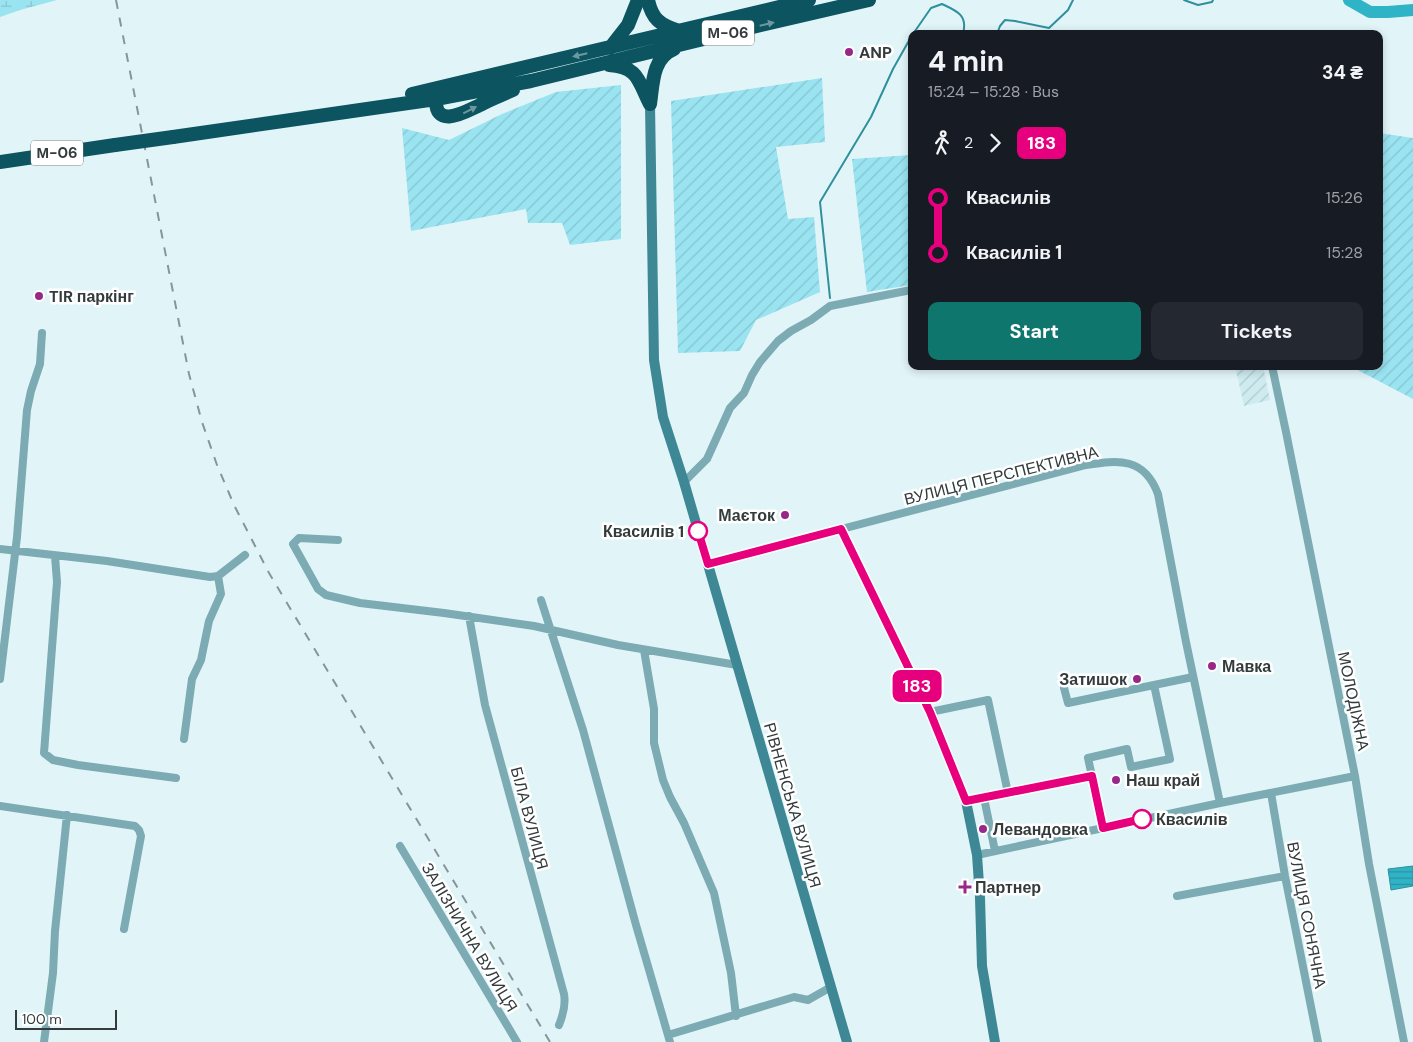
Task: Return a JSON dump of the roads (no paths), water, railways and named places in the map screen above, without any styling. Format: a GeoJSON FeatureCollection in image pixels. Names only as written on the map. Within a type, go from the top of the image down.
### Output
{"type":"FeatureCollection","features":[{"type":"Feature","properties":{"kind":"highway"},"geometry":{"type":"LineString","coordinates":[[610,48],[628,25],[638,0]]}},
{"type":"Feature","properties":{"kind":"highway"},"geometry":{"type":"LineString","coordinates":[[648,0],[652,15],[663,25],[678,31]]}},
{"type":"Feature","properties":{"kind":"highway"},"geometry":{"type":"LineString","coordinates":[[761,11],[783,0]]}},
{"type":"Feature","properties":{"kind":"highway","name":"М-06"},"geometry":{"type":"LineString","coordinates":[[326,114],[809,0]]}},
{"type":"Feature","properties":{"kind":"highway","name":"М-06"},"geometry":{"type":"LineString","coordinates":[[0,162],[436,99],[531,81],[861,1]]}},
{"type":"Feature","properties":{"kind":"highway"},"geometry":{"type":"LineString","coordinates":[[650,104],[655,72],[661,57],[667,52],[692,42]]}},
{"type":"Feature","properties":{"kind":"highway"},"geometry":{"type":"LineString","coordinates":[[600,64],[620,65],[629,69],[637,78],[650,104]]}},
{"type":"Feature","properties":{"kind":"highway"},"geometry":{"type":"LineString","coordinates":[[452,85],[436,99],[437,110],[444,116],[462,114],[531,81]]}},
{"type":"Feature","properties":{"kind":"main road","name":"РІВНЕНСЬКА ВУЛИЦЯ"},"geometry":{"type":"LineString","coordinates":[[650,104],[654,360],[663,416],[684,482],[847,1042]]}},
{"type":"Feature","properties":{"kind":"main road"},"geometry":{"type":"LineString","coordinates":[[841,529],[930,712],[966,801],[977,855],[982,966],[995,1042]]}},
{"type":"Feature","properties":{"kind":"street"},"geometry":{"type":"LineString","coordinates":[[684,482],[707,459],[730,408],[744,393],[760,362],[778,341],[830,306],[908,291]]}},
{"type":"Feature","properties":{"kind":"street"},"geometry":{"type":"LineString","coordinates":[[0,679],[16,552],[28,410],[31,391],[40,364],[42,333]]}},
{"type":"Feature","properties":{"kind":"street","name":"МОЛОДІЖНА"},"geometry":{"type":"LineString","coordinates":[[1273,370],[1355,776],[1369,864],[1404,1042]]}},
{"type":"Feature","properties":{"kind":"street","name":"ВУЛИЦЯ ПЕРСПЕКТИВНА"},"geometry":{"type":"LineString","coordinates":[[708,564],[1086,465],[1126,462],[1143,470],[1153,481],[1158,494],[1193,677],[1220,803]]}},
{"type":"Feature","properties":{"kind":"street"},"geometry":{"type":"LineString","coordinates":[[338,540],[298,538],[293,544],[318,589],[326,595],[360,602],[534,626],[618,645],[737,666]]}},
{"type":"Feature","properties":{"kind":"street"},"geometry":{"type":"LineString","coordinates":[[0,549],[106,561],[210,577],[218,576],[245,555]]}},
{"type":"Feature","properties":{"kind":"street"},"geometry":{"type":"LineString","coordinates":[[55,556],[57,590],[44,753],[53,760],[78,765],[176,778]]}},
{"type":"Feature","properties":{"kind":"street"},"geometry":{"type":"LineString","coordinates":[[184,739],[192,679],[201,660],[209,621],[221,594],[218,576]]}},
{"type":"Feature","properties":{"kind":"street"},"geometry":{"type":"LineString","coordinates":[[541,600],[583,730],[669,1039],[794,997],[808,1000],[831,987]]}},
{"type":"Feature","properties":{"kind":"street","name":"БІЛА ВУЛИЦЯ"},"geometry":{"type":"LineString","coordinates":[[469,616],[485,705],[564,994],[563,1016],[559,1025]]}},
{"type":"Feature","properties":{"kind":"street"},"geometry":{"type":"LineString","coordinates":[[644,650],[654,709],[654,743],[663,780],[714,893],[731,973],[736,1016]]}},
{"type":"Feature","properties":{"kind":"street"},"geometry":{"type":"LineString","coordinates":[[1064,688],[1068,703],[1193,677]]}},
{"type":"Feature","properties":{"kind":"street"},"geometry":{"type":"LineString","coordinates":[[1103,828],[1088,758],[1127,749],[1131,767],[1170,759],[1154,685]]}},
{"type":"Feature","properties":{"kind":"street"},"geometry":{"type":"LineString","coordinates":[[930,712],[988,700],[1008,793]]}},
{"type":"Feature","properties":{"kind":"street"},"geometry":{"type":"LineString","coordinates":[[966,801],[1092,776]]}},
{"type":"Feature","properties":{"kind":"street"},"geometry":{"type":"LineString","coordinates":[[977,855],[1355,776]]}},
{"type":"Feature","properties":{"kind":"street","name":"ВУЛИЦЯ СОНЯЧНА"},"geometry":{"type":"LineString","coordinates":[[1272,793],[1285,876],[1318,1042]]}},
{"type":"Feature","properties":{"kind":"street"},"geometry":{"type":"LineString","coordinates":[[984,798],[995,851]]}},
{"type":"Feature","properties":{"kind":"street"},"geometry":{"type":"LineString","coordinates":[[0,806],[135,826],[141,836],[124,929]]}},
{"type":"Feature","properties":{"kind":"street"},"geometry":{"type":"LineString","coordinates":[[44,1042],[53,973],[66,815]]}},
{"type":"Feature","properties":{"kind":"street","name":"ЗАЛІЗНИЧНА ВУЛИЦЯ"},"geometry":{"type":"LineString","coordinates":[[400,846],[517,1042]]}},
{"type":"Feature","properties":{"kind":"street"},"geometry":{"type":"LineString","coordinates":[[1177,896],[1285,876]]}},
{"type":"Feature","properties":{"kind":"waterway"},"geometry":{"type":"LineString","coordinates":[[998,30],[1005,20],[1049,28],[1068,10],[1073,0]]}},
{"type":"Feature","properties":{"kind":"waterway"},"geometry":{"type":"LineString","coordinates":[[1184,0],[1198,5],[1212,2],[1213,0]]}},
{"type":"Feature","properties":{"kind":"waterway"},"geometry":{"type":"LineString","coordinates":[[1349,0],[1370,12],[1413,10]]}},
{"type":"Feature","properties":{"kind":"waterway"},"geometry":{"type":"LineString","coordinates":[[916,30],[931,8],[942,4],[960,14],[964,22],[964,30]]}},
{"type":"Feature","properties":{"kind":"waterway"},"geometry":{"type":"LineString","coordinates":[[830,298],[820,202],[871,117],[893,69],[908,42]]}},
{"type":"Feature","properties":{"kind":"railway"},"geometry":{"type":"LineString","coordinates":[[116,0],[189,374],[202,422],[217,465],[234,505],[269,573],[550,1042]]}},
{"type":"Feature","properties":{"kind":"place","name":"ANP"},"geometry":{"type":"Point","coordinates":[849,52]}},
{"type":"Feature","properties":{"kind":"place","name":"TIR паркінг"},"geometry":{"type":"Point","coordinates":[39,296]}},
{"type":"Feature","properties":{"kind":"place","name":"Маєток"},"geometry":{"type":"Point","coordinates":[785,515]}},
{"type":"Feature","properties":{"kind":"place","name":"Квасилів 1"},"geometry":{"type":"Point","coordinates":[698,531]}},
{"type":"Feature","properties":{"kind":"place","name":"Мавка"},"geometry":{"type":"Point","coordinates":[1212,666]}},
{"type":"Feature","properties":{"kind":"place","name":"Затишок"},"geometry":{"type":"Point","coordinates":[1137,679]}},
{"type":"Feature","properties":{"kind":"place","name":"Наш край"},"geometry":{"type":"Point","coordinates":[1116,780]}},
{"type":"Feature","properties":{"kind":"place","name":"Квасилів"},"geometry":{"type":"Point","coordinates":[1142,819]}},
{"type":"Feature","properties":{"kind":"place","name":"Левандовка"},"geometry":{"type":"Point","coordinates":[983,829]}},
{"type":"Feature","properties":{"kind":"place","name":"Партнер"},"geometry":{"type":"Point","coordinates":[965,887]}}]}
